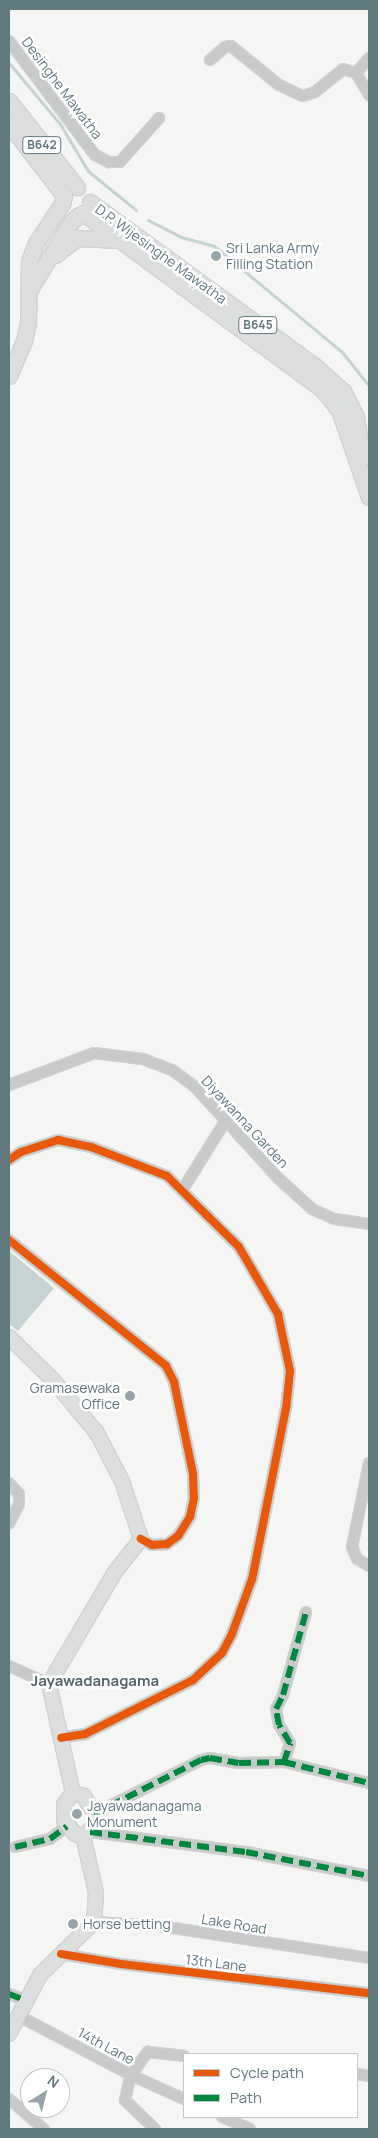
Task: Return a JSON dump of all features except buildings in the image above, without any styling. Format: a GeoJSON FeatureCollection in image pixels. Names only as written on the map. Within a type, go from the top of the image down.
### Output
{"type":"FeatureCollection","features":[{"type":"Feature","properties":{"kind":"main road","name":"B642"},"geometry":{"type":"LineString","coordinates":[[9,101],[77,187]]}},
{"type":"Feature","properties":{"kind":"main road","name":"B642"},"geometry":{"type":"LineString","coordinates":[[9,124],[63,199]]}},
{"type":"Feature","properties":{"kind":"main road"},"geometry":{"type":"LineString","coordinates":[[77,187],[85,190],[84,210],[67,210],[63,199],[69,190],[77,187]]}},
{"type":"Feature","properties":{"kind":"main road","name":"D.P. Wijesinghe Mawatha"},"geometry":{"type":"LineString","coordinates":[[9,376],[24,341],[30,289],[29,261],[36,243],[63,199]]}},
{"type":"Feature","properties":{"kind":"main road","name":"D.P. Wijesinghe Mawatha"},"geometry":{"type":"LineString","coordinates":[[30,289],[71,222],[84,210]]}},
{"type":"Feature","properties":{"kind":"main road","name":"D.P. Wijesinghe Mawatha"},"geometry":{"type":"LineString","coordinates":[[84,210],[120,240],[322,389],[339,410],[368,492]]}},
{"type":"Feature","properties":{"kind":"main road","name":"D.P. Wijesinghe Mawatha"},"geometry":{"type":"LineString","coordinates":[[84,210],[315,366],[342,391],[356,416],[368,492]]}},
{"type":"Feature","properties":{"kind":"main road"},"geometry":{"type":"LineString","coordinates":[[49,259],[77,238],[120,240]]}},
{"type":"Feature","properties":{"kind":"street","name":"Desinghe Mawatha"},"geometry":{"type":"LineString","coordinates":[[9,41],[95,155],[109,162],[120,162],[159,118]]}},
{"type":"Feature","properties":{"kind":"street"},"geometry":{"type":"LineString","coordinates":[[210,60],[225,47],[231,46],[279,85],[303,96],[315,92],[342,69],[356,73],[369,95]]}},
{"type":"Feature","properties":{"kind":"street"},"geometry":{"type":"LineString","coordinates":[[356,73],[369,58]]}},
{"type":"Feature","properties":{"kind":"street","name":"Diyawanna Garden"},"geometry":{"type":"LineString","coordinates":[[9,1085],[94,1053],[143,1060],[172,1070],[195,1087],[278,1178],[312,1209],[334,1218],[369,1224]]}},
{"type":"Feature","properties":{"kind":"street"},"geometry":{"type":"LineString","coordinates":[[183,1189],[226,1120]]}},
{"type":"Feature","properties":{"kind":"street"},"geometry":{"type":"LineString","coordinates":[[9,1160],[21,1152],[58,1140],[90,1147],[130,1160],[167,1176],[183,1189],[239,1247],[278,1314],[290,1371],[286,1408],[252,1579],[232,1634],[208,1668],[193,1680],[85,1734],[61,1738]]}},
{"type":"Feature","properties":{"kind":"street"},"geometry":{"type":"LineString","coordinates":[[9,1240],[166,1366],[174,1382],[194,1474],[194,1498],[190,1517],[178,1536],[167,1544],[152,1545],[141,1539],[122,1481],[97,1433],[52,1379],[9,1337]]}},
{"type":"Feature","properties":{"kind":"street"},"geometry":{"type":"LineString","coordinates":[[369,1463],[352,1547],[357,1559],[369,1566]]}},
{"type":"Feature","properties":{"kind":"street"},"geometry":{"type":"LineString","coordinates":[[9,1483],[19,1494],[19,1504],[9,1524]]}},
{"type":"Feature","properties":{"kind":"street"},"geometry":{"type":"LineString","coordinates":[[73,1793],[49,1684],[115,1572],[141,1539]]}},
{"type":"Feature","properties":{"kind":"street"},"geometry":{"type":"LineString","coordinates":[[284,1762],[290,1743],[280,1725],[276,1709],[283,1695],[306,1612]]}},
{"type":"Feature","properties":{"kind":"street"},"geometry":{"type":"LineString","coordinates":[[9,1666],[49,1684]]}},
{"type":"Feature","properties":{"kind":"street"},"geometry":{"type":"LineString","coordinates":[[94,1814],[201,1760],[239,1764],[284,1762],[369,1783]]}},
{"type":"Feature","properties":{"kind":"street"},"geometry":{"type":"LineString","coordinates":[[73,1793],[84,1796],[94,1814],[95,1825],[86,1834]]}},
{"type":"Feature","properties":{"kind":"street"},"geometry":{"type":"LineString","coordinates":[[66,1826],[63,1812],[67,1798],[73,1793]]}},
{"type":"Feature","properties":{"kind":"street"},"geometry":{"type":"LineString","coordinates":[[66,1826],[86,1834],[246,1852],[369,1876]]}},
{"type":"Feature","properties":{"kind":"street"},"geometry":{"type":"LineString","coordinates":[[15,1847],[50,1840],[66,1826]]}},
{"type":"Feature","properties":{"kind":"street"},"geometry":{"type":"LineString","coordinates":[[9,2034],[17,2015],[40,1975],[94,1922],[96,1893],[86,1834]]}},
{"type":"Feature","properties":{"kind":"street","name":"Lake Road"},"geometry":{"type":"LineString","coordinates":[[94,1922],[160,1926],[369,1958]]}},
{"type":"Feature","properties":{"kind":"street","name":"13th Lane"},"geometry":{"type":"LineString","coordinates":[[61,1954],[121,1964],[369,1993]]}},
{"type":"Feature","properties":{"kind":"street"},"geometry":{"type":"LineString","coordinates":[[9,1994],[25,2000]]}},
{"type":"Feature","properties":{"kind":"street","name":"14th Lane"},"geometry":{"type":"LineString","coordinates":[[17,2015],[131,2075],[183,2099]]}},
{"type":"Feature","properties":{"kind":"street"},"geometry":{"type":"LineString","coordinates":[[155,2129],[125,2100],[131,2075],[148,2052],[183,2056]]}},
{"type":"Feature","properties":{"kind":"street"},"geometry":{"type":"LineString","coordinates":[[9,2099],[44,2129]]}},
{"type":"Feature","properties":{"kind":"street"},"geometry":{"type":"LineString","coordinates":[[224,2118],[250,2129]]}},
{"type":"Feature","properties":{"kind":"shaded area"},"geometry":{"type":"Polygon","coordinates":[[[9,1251],[54,1288],[18,1331],[9,1324],[9,1251]]]}},
{"type":"Feature","properties":{"kind":"waterway"},"geometry":{"type":"LineString","coordinates":[[9,63],[60,124],[88,171],[136,210]]}},
{"type":"Feature","properties":{"kind":"waterway"},"geometry":{"type":"LineString","coordinates":[[148,220],[181,237],[214,246],[342,352],[369,386]]}},
{"type":"Feature","properties":{"kind":"marked path"},"geometry":{"type":"LineString","coordinates":[[284,1762],[290,1743],[279,1725],[276,1709],[283,1695],[306,1612]]}},
{"type":"Feature","properties":{"kind":"marked path"},"geometry":{"type":"LineString","coordinates":[[94,1814],[201,1760],[210,1758],[239,1763],[284,1762],[369,1783]]}},
{"type":"Feature","properties":{"kind":"marked path"},"geometry":{"type":"LineString","coordinates":[[15,1847],[50,1839],[67,1826]]}},
{"type":"Feature","properties":{"kind":"marked path"},"geometry":{"type":"LineString","coordinates":[[90,1832],[246,1852],[369,1876]]}},
{"type":"Feature","properties":{"kind":"marked path"},"geometry":{"type":"LineString","coordinates":[[9,1994],[25,2000]]}},
{"type":"Feature","properties":{"kind":"cycle path"},"geometry":{"type":"LineString","coordinates":[[9,1160],[21,1152],[58,1140],[91,1147],[167,1176],[239,1247],[278,1314],[290,1371],[286,1408],[252,1579],[232,1634],[222,1653],[193,1680],[85,1734],[61,1738]]}},
{"type":"Feature","properties":{"kind":"cycle path"},"geometry":{"type":"LineString","coordinates":[[9,1240],[166,1366],[174,1382],[193,1474],[194,1498],[190,1517],[178,1536],[167,1544],[152,1545],[141,1539]]}},
{"type":"Feature","properties":{"kind":"cycle path"},"geometry":{"type":"LineString","coordinates":[[61,1954],[121,1964],[369,1993]]}},
{"type":"Feature","properties":{"kind":"place","name":"Sri Lanka Army Filling Station"},"geometry":{"type":"Point","coordinates":[216,256]}},
{"type":"Feature","properties":{"kind":"place","name":"Gramasewaka Office"},"geometry":{"type":"Point","coordinates":[130,1396]}},
{"type":"Feature","properties":{"kind":"place","name":"Jayawadanagama Monument"},"geometry":{"type":"Point","coordinates":[77,1814]}},
{"type":"Feature","properties":{"kind":"place","name":"Horse betting"},"geometry":{"type":"Point","coordinates":[73,1924]}},
{"type":"Feature","properties":{"kind":"district","name":"Jayawadanagama"},"geometry":{"type":"Point","coordinates":[95,1681]}}]}
